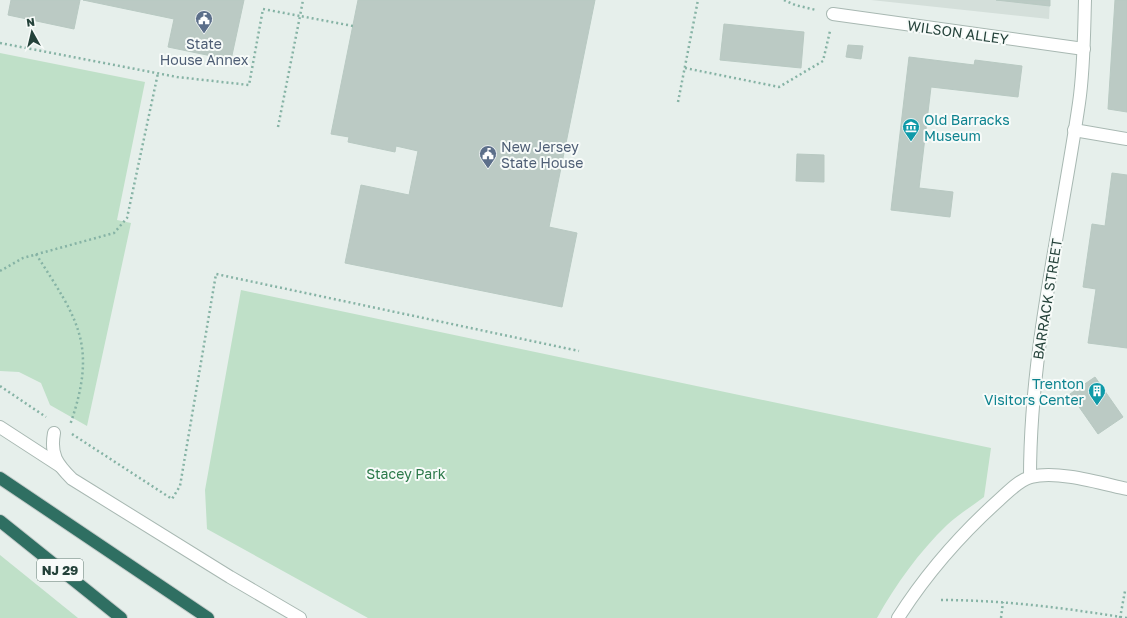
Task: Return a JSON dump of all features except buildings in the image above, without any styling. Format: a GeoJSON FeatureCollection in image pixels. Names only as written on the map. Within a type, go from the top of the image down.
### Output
{"type":"FeatureCollection","features":[{"type":"Feature","properties":{"kind":"highway"},"geometry":{"type":"LineString","coordinates":[[0,478],[208,618]]}},
{"type":"Feature","properties":{"kind":"highway","name":"NJ 29"},"geometry":{"type":"LineString","coordinates":[[0,521],[121,618]]}},
{"type":"Feature","properties":{"kind":"street","name":"BARRACK STREET"},"geometry":{"type":"LineString","coordinates":[[1030,477],[1031,411],[1039,343],[1079,103],[1084,50],[1085,0]]}},
{"type":"Feature","properties":{"kind":"street","name":"WILSON ALLEY"},"geometry":{"type":"LineString","coordinates":[[833,14],[1084,50]]}},
{"type":"Feature","properties":{"kind":"street"},"geometry":{"type":"LineString","coordinates":[[1074,130],[1127,139]]}},
{"type":"Feature","properties":{"kind":"street"},"geometry":{"type":"LineString","coordinates":[[0,427],[61,467]]}},
{"type":"Feature","properties":{"kind":"street"},"geometry":{"type":"LineString","coordinates":[[54,433],[52,445],[54,456],[61,467],[72,479],[230,577],[300,618]]}},
{"type":"Feature","properties":{"kind":"street"},"geometry":{"type":"LineString","coordinates":[[898,618],[920,584],[980,517],[1011,488],[1030,477],[1064,477],[1127,489]]}},
{"type":"Feature","properties":{"kind":"path"},"geometry":{"type":"LineString","coordinates":[[278,127],[303,0]]}},
{"type":"Feature","properties":{"kind":"path"},"geometry":{"type":"LineString","coordinates":[[678,102],[698,0]]}},
{"type":"Feature","properties":{"kind":"path"},"geometry":{"type":"LineString","coordinates":[[685,68],[779,87],[823,61],[833,14],[795,5],[784,0]]}},
{"type":"Feature","properties":{"kind":"path"},"geometry":{"type":"LineString","coordinates":[[0,43],[158,73],[249,85],[264,9],[352,26]]}},
{"type":"Feature","properties":{"kind":"path"},"geometry":{"type":"LineString","coordinates":[[0,271],[23,258],[114,233],[128,218],[158,73]]}},
{"type":"Feature","properties":{"kind":"path"},"geometry":{"type":"LineString","coordinates":[[36,254],[67,302],[77,323],[83,346],[81,389],[68,431]]}},
{"type":"Feature","properties":{"kind":"path"},"geometry":{"type":"LineString","coordinates":[[99,451],[172,499],[180,486],[216,274],[579,351]]}},
{"type":"Feature","properties":{"kind":"path"},"geometry":{"type":"LineString","coordinates":[[1120,617],[1125,591]]}},
{"type":"Feature","properties":{"kind":"path"},"geometry":{"type":"LineString","coordinates":[[941,600],[1003,602],[1050,606],[1127,618]]}},
{"type":"Feature","properties":{"kind":"path"},"geometry":{"type":"LineString","coordinates":[[1001,618],[1003,602]]}},
{"type":"Feature","properties":{"kind":"shaded area"},"geometry":{"type":"Polygon","coordinates":[[[871,0],[1050,0],[1049,19],[871,0]]]}},
{"type":"Feature","properties":{"kind":"green space"},"geometry":{"type":"Polygon","coordinates":[[[0,53],[145,82],[117,220],[131,223],[87,426],[50,405],[41,383],[19,372],[0,371],[0,53]]]}},
{"type":"Feature","properties":{"kind":"green space","name":"Stacey Park"},"geometry":{"type":"Polygon","coordinates":[[[241,290],[991,448],[984,497],[951,521],[927,546],[900,581],[877,618],[368,618],[207,529],[205,490],[241,290]]]}},
{"type":"Feature","properties":{"kind":"green space"},"geometry":{"type":"Polygon","coordinates":[[[0,555],[78,618],[0,618],[0,555]]]}},
{"type":"Feature","properties":{"kind":"place","name":"State House Annex"},"geometry":{"type":"Point","coordinates":[204,34]}},
{"type":"Feature","properties":{"kind":"place","name":"Old Barracks Museum"},"geometry":{"type":"Point","coordinates":[911,142]}},
{"type":"Feature","properties":{"kind":"place","name":"New Jersey State House"},"geometry":{"type":"Point","coordinates":[488,169]}},
{"type":"Feature","properties":{"kind":"place","name":"Trenton Visitors Center"},"geometry":{"type":"Point","coordinates":[1097,406]}}]}
